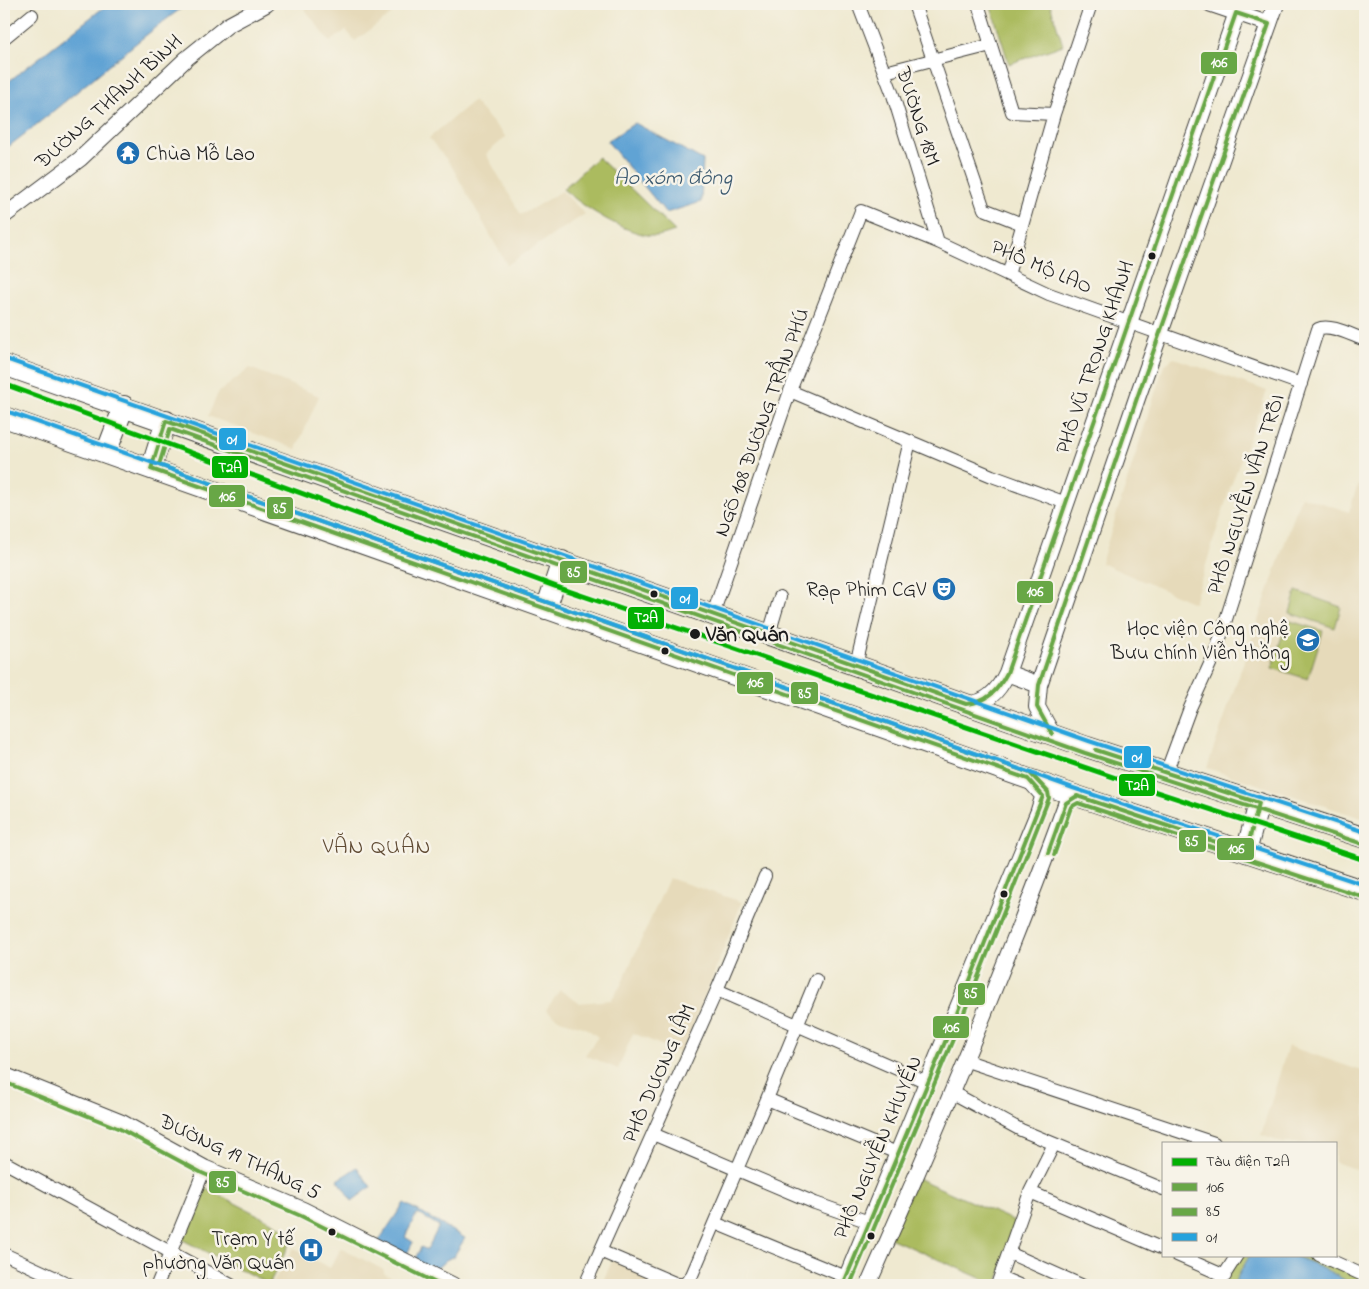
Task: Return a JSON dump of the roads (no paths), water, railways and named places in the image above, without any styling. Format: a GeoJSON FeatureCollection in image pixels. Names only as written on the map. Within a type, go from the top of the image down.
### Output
{"type":"FeatureCollection","features":[{"type":"Feature","properties":{"kind":"highway"},"geometry":{"type":"LineString","coordinates":[[4,365],[1052,734],[1365,838]]}},
{"type":"Feature","properties":{"kind":"highway"},"geometry":{"type":"LineString","coordinates":[[106,453],[124,406]]}},
{"type":"Feature","properties":{"kind":"highway"},"geometry":{"type":"LineString","coordinates":[[4,417],[1028,779],[1365,891]]}},
{"type":"Feature","properties":{"kind":"highway"},"geometry":{"type":"LineString","coordinates":[[151,469],[166,421]]}},
{"type":"Feature","properties":{"kind":"highway"},"geometry":{"type":"LineString","coordinates":[[546,609],[562,561]]}},
{"type":"Feature","properties":{"kind":"highway"},"geometry":{"type":"LineString","coordinates":[[1246,852],[1260,803]]}},
{"type":"Feature","properties":{"kind":"main road"},"geometry":{"type":"LineString","coordinates":[[1052,734],[1037,706],[1039,685],[1137,398],[1161,335],[1276,4]]}},
{"type":"Feature","properties":{"kind":"main road","name":"PHỐ VŨ TRỌNG KHÁNH"},"geometry":{"type":"LineString","coordinates":[[966,704],[976,704],[990,696],[1002,684],[1007,674],[1238,8]]}},
{"type":"Feature","properties":{"kind":"main road"},"geometry":{"type":"LineString","coordinates":[[1007,674],[1039,685]]}},
{"type":"Feature","properties":{"kind":"street","name":"ĐƯỜNG THANH BÌNH"},"geometry":{"type":"LineString","coordinates":[[4,216],[80,159],[186,58],[228,25],[267,4]]}},
{"type":"Feature","properties":{"kind":"street","name":"ĐƯỜNG 18M"},"geometry":{"type":"LineString","coordinates":[[858,4],[885,72],[938,242]]}},
{"type":"Feature","properties":{"kind":"street"},"geometry":{"type":"LineString","coordinates":[[914,4],[984,209],[1022,224]]}},
{"type":"Feature","properties":{"kind":"street"},"geometry":{"type":"LineString","coordinates":[[978,4],[1012,112],[1054,114]]}},
{"type":"Feature","properties":{"kind":"street"},"geometry":{"type":"LineString","coordinates":[[1008,275],[1054,114],[1091,4]]}},
{"type":"Feature","properties":{"kind":"street"},"geometry":{"type":"LineString","coordinates":[[1210,4],[1238,8],[1269,24]]}},
{"type":"Feature","properties":{"kind":"street"},"geometry":{"type":"LineString","coordinates":[[4,38],[32,15]]}},
{"type":"Feature","properties":{"kind":"street"},"geometry":{"type":"LineString","coordinates":[[885,72],[990,45]]}},
{"type":"Feature","properties":{"kind":"street","name":"PHỐ MỘ LAO"},"geometry":{"type":"LineString","coordinates":[[848,243],[861,211],[938,242],[1049,294],[1301,384]]}},
{"type":"Feature","properties":{"kind":"street","name":"NGÕ 108 ĐƯỜNG TRẦN PHÚ"},"geometry":{"type":"LineString","coordinates":[[713,614],[790,391],[848,243]]}},
{"type":"Feature","properties":{"kind":"street","name":"PHỐ NGUYỄN VĂN TRỖI"},"geometry":{"type":"LineString","coordinates":[[1166,773],[1190,708],[1216,651],[1318,329],[1322,327],[1330,328],[1365,340]]}},
{"type":"Feature","properties":{"kind":"street"},"geometry":{"type":"LineString","coordinates":[[790,391],[992,476],[1066,503]]}},
{"type":"Feature","properties":{"kind":"street"},"geometry":{"type":"LineString","coordinates":[[856,665],[910,441]]}},
{"type":"Feature","properties":{"kind":"street"},"geometry":{"type":"LineString","coordinates":[[769,634],[780,597]]}},
{"type":"Feature","properties":{"kind":"street","name":"PHỐ NGUYỄN KHUYẾN"},"geometry":{"type":"LineString","coordinates":[[845,1281],[1036,816],[1043,796],[1028,779]]}},
{"type":"Feature","properties":{"kind":"street"},"geometry":{"type":"LineString","coordinates":[[868,1285],[953,1093],[1029,906],[1066,803],[1077,796]]}},
{"type":"Feature","properties":{"kind":"street"},"geometry":{"type":"LineString","coordinates":[[1036,816],[1058,823]]}},
{"type":"Feature","properties":{"kind":"street","name":"PHỐ DƯƠNG LÂM"},"geometry":{"type":"LineString","coordinates":[[585,1285],[717,990],[765,876]]}},
{"type":"Feature","properties":{"kind":"street"},"geometry":{"type":"LineString","coordinates":[[600,1251],[677,1284],[685,1284],[692,1275],[715,1223],[799,1025],[816,980]]}},
{"type":"Feature","properties":{"kind":"street"},"geometry":{"type":"LineString","coordinates":[[717,990],[953,1093],[1021,1130],[1162,1189]]}},
{"type":"Feature","properties":{"kind":"street"},"geometry":{"type":"LineString","coordinates":[[966,1061],[1211,1142]]}},
{"type":"Feature","properties":{"kind":"street","name":"ĐƯỜNG 19 THÁNG 5"},"geometry":{"type":"LineString","coordinates":[[4,1075],[123,1123],[206,1168],[304,1210],[453,1285]]}},
{"type":"Feature","properties":{"kind":"street"},"geometry":{"type":"LineString","coordinates":[[767,1099],[897,1153]]}},
{"type":"Feature","properties":{"kind":"street"},"geometry":{"type":"LineString","coordinates":[[652,1134],[737,1171],[868,1222]]}},
{"type":"Feature","properties":{"kind":"street"},"geometry":{"type":"LineString","coordinates":[[1019,1285],[998,1281],[1030,1192],[1054,1144]]}},
{"type":"Feature","properties":{"kind":"street"},"geometry":{"type":"LineString","coordinates":[[4,1162],[231,1285]]}},
{"type":"Feature","properties":{"kind":"street"},"geometry":{"type":"LineString","coordinates":[[157,1285],[206,1168]]}},
{"type":"Feature","properties":{"kind":"street"},"geometry":{"type":"LineString","coordinates":[[1030,1192],[1162,1249]]}},
{"type":"Feature","properties":{"kind":"street"},"geometry":{"type":"LineString","coordinates":[[715,1223],[845,1281]]}},
{"type":"Feature","properties":{"kind":"street"},"geometry":{"type":"LineString","coordinates":[[1009,1253],[1081,1285]]}},
{"type":"Feature","properties":{"kind":"street"},"geometry":{"type":"LineString","coordinates":[[4,1254],[71,1285]]}},
{"type":"Feature","properties":{"kind":"street"},"geometry":{"type":"LineString","coordinates":[[1179,1256],[1221,1280],[1236,1256]]}},
{"type":"Feature","properties":{"kind":"street"},"geometry":{"type":"LineString","coordinates":[[1321,1256],[1365,1276]]}},
{"type":"Feature","properties":{"kind":"water"},"geometry":{"type":"Polygon","coordinates":[[[108,4],[187,4],[4,150],[4,85],[108,4]]]}},
{"type":"Feature","properties":{"kind":"water","name":"Ao xóm đông"},"geometry":{"type":"Polygon","coordinates":[[[635,123],[703,160],[701,202],[666,213],[607,141],[635,123]]]}},
{"type":"Feature","properties":{"kind":"water"},"geometry":{"type":"Polygon","coordinates":[[[357,1167],[371,1187],[352,1201],[338,1180],[357,1167]]]}},
{"type":"Feature","properties":{"kind":"water"},"geometry":{"type":"Polygon","coordinates":[[[404,1203],[465,1238],[454,1256],[446,1260],[434,1271],[414,1261],[421,1247],[427,1250],[439,1226],[417,1213],[405,1237],[413,1242],[406,1256],[378,1242],[404,1203]]]}},
{"type":"Feature","properties":{"kind":"water"},"geometry":{"type":"Polygon","coordinates":[[[1249,1256],[1294,1256],[1321,1267],[1354,1285],[1233,1285],[1249,1256]]]}},
{"type":"Feature","properties":{"kind":"metro line","name":"T2A"},"geometry":{"type":"LineString","coordinates":[[4,384],[557,587],[1157,792],[1365,860]]}},
{"type":"Feature","properties":{"kind":"place","name":"Chùa Mỗ Lao"},"geometry":{"type":"Point","coordinates":[128,153]}},
{"type":"Feature","properties":{"kind":"place","name":"Rạp Phim CGV"},"geometry":{"type":"Point","coordinates":[944,589]}},
{"type":"Feature","properties":{"kind":"place","name":"Văn Quán"},"geometry":{"type":"Point","coordinates":[695,634]}},
{"type":"Feature","properties":{"kind":"place","name":"Học viện Công nghệ Bưu chính Viễn thông"},"geometry":{"type":"Point","coordinates":[1308,640]}},
{"type":"Feature","properties":{"kind":"place","name":"Trạm Y tế phường Văn Quán"},"geometry":{"type":"Point","coordinates":[311,1250]}},
{"type":"Feature","properties":{"kind":"district","name":"VĂN QUÁN"},"geometry":{"type":"Point","coordinates":[377,845]}}]}
